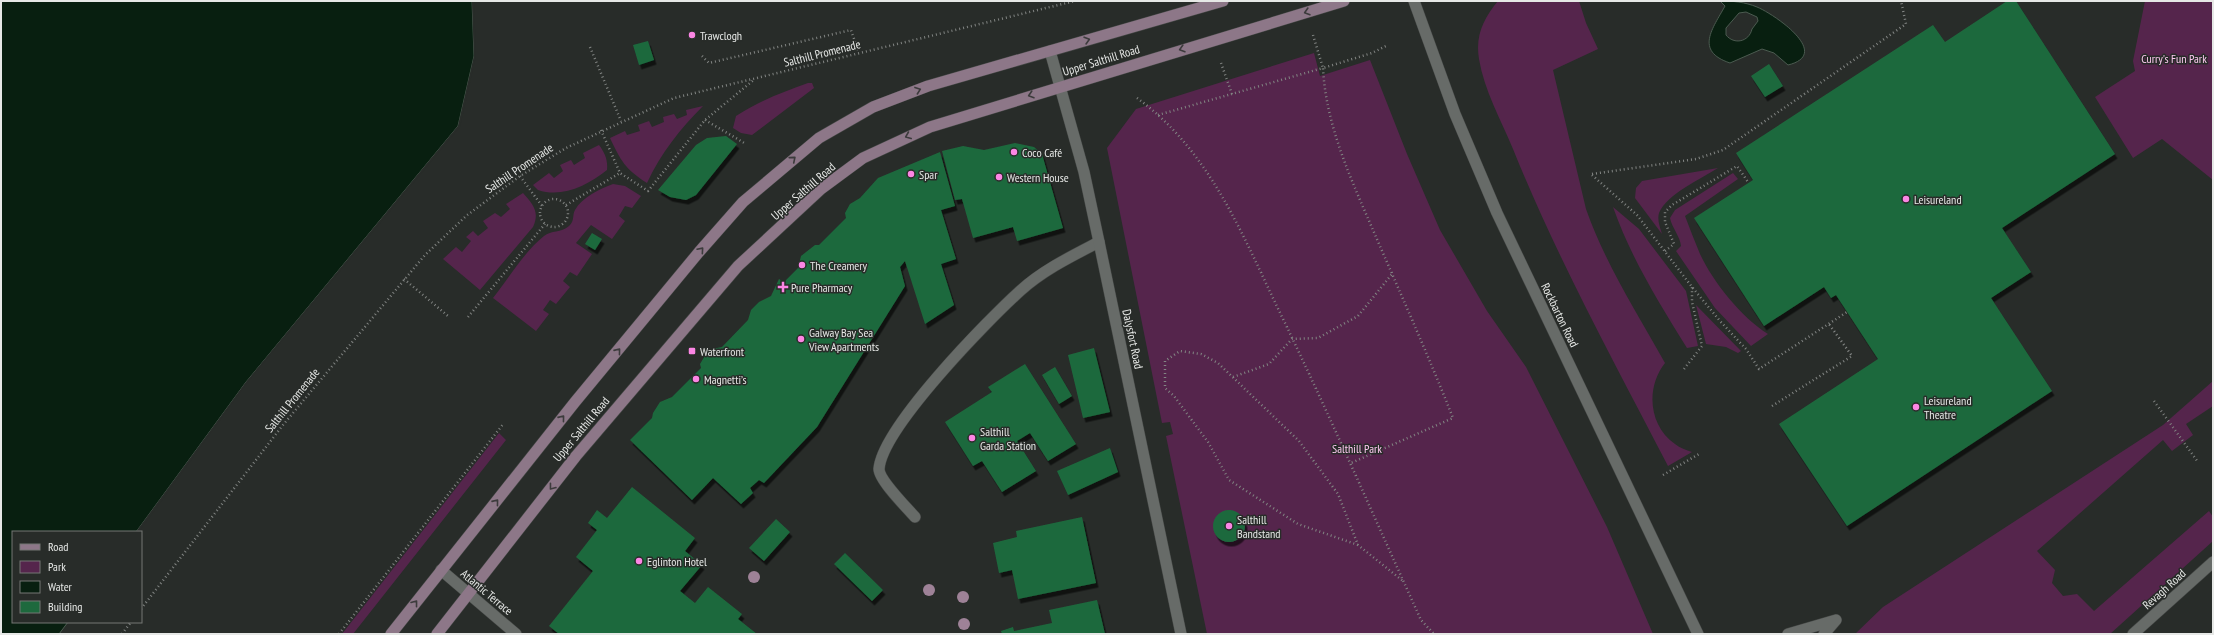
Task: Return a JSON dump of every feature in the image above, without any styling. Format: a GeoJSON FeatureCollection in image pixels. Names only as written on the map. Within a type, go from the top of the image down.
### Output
{"type":"FeatureCollection","features":[{"type":"Feature","properties":{"kind":"main road","name":"Upper Salthill Road"},"geometry":{"type":"LineString","coordinates":[[391,634],[441,570],[699,252],[743,202],[819,138],[873,107],[928,86],[1223,1]]}},
{"type":"Feature","properties":{"kind":"main road","name":"Upper Salthill Road"},"geometry":{"type":"LineString","coordinates":[[437,634],[576,456],[738,266],[821,189],[863,158],[903,138],[930,127],[1059,86],[1344,1]]}},
{"type":"Feature","properties":{"kind":"street","name":"Rockbarton Road"},"geometry":{"type":"LineString","coordinates":[[1414,1],[1455,114],[1497,213],[1698,634]]}},
{"type":"Feature","properties":{"kind":"street","name":"Dalysfort Road"},"geometry":{"type":"LineString","coordinates":[[1050,50],[1084,172],[1181,634]]}},
{"type":"Feature","properties":{"kind":"street"},"geometry":{"type":"LineString","coordinates":[[915,517],[883,479],[879,470],[885,450],[902,424],[940,373],[1020,291],[1062,260],[1099,242]]}},
{"type":"Feature","properties":{"kind":"street","name":"Revagh Road"},"geometry":{"type":"LineString","coordinates":[[2133,634],[2213,562]]}},
{"type":"Feature","properties":{"kind":"street","name":"Atlantic Terrace"},"geometry":{"type":"LineString","coordinates":[[441,570],[516,634]]}},
{"type":"Feature","properties":{"kind":"street"},"geometry":{"type":"LineString","coordinates":[[1788,634],[1836,620],[1824,634]]}},
{"type":"Feature","properties":{"kind":"path","name":"Salthill Promenade"},"geometry":{"type":"LineString","coordinates":[[142,608],[283,425],[425,255],[466,216],[520,176],[566,148],[601,130],[674,98],[1075,1]]}},
{"type":"Feature","properties":{"kind":"path"},"geometry":{"type":"LineString","coordinates":[[1847,312],[1760,369],[1746,349],[1720,321],[1692,287],[1637,215],[1592,174],[1696,159],[1723,150],[1906,24],[1901,1]]}},
{"type":"Feature","properties":{"kind":"path"},"geometry":{"type":"LineString","coordinates":[[702,56],[709,63],[851,30],[859,53]]}},
{"type":"Feature","properties":{"kind":"path"},"geometry":{"type":"LineString","coordinates":[[1315,43],[1322,68],[1324,95],[1338,145],[1392,274],[1423,342],[1453,418],[1351,463]]}},
{"type":"Feature","properties":{"kind":"path"},"geometry":{"type":"LineString","coordinates":[[1158,115],[1322,68],[1372,52],[1388,45]]}},
{"type":"Feature","properties":{"kind":"path"},"geometry":{"type":"LineString","coordinates":[[590,47],[621,121]]}},
{"type":"Feature","properties":{"kind":"path"},"geometry":{"type":"LineString","coordinates":[[1224,70],[1232,94]]}},
{"type":"Feature","properties":{"kind":"path"},"geometry":{"type":"LineString","coordinates":[[601,130],[620,173],[648,191],[705,120],[757,78]]}},
{"type":"Feature","properties":{"kind":"path"},"geometry":{"type":"LineString","coordinates":[[1137,98],[1184,139],[1224,199],[1261,270],[1351,463],[1421,620],[1434,634]]}},
{"type":"Feature","properties":{"kind":"path"},"geometry":{"type":"LineString","coordinates":[[705,120],[746,144]]}},
{"type":"Feature","properties":{"kind":"path"},"geometry":{"type":"LineString","coordinates":[[1665,251],[1674,244],[1665,222],[1665,212],[1672,205],[1737,166],[1748,182]]}},
{"type":"Feature","properties":{"kind":"path"},"geometry":{"type":"LineString","coordinates":[[566,205],[620,173]]}},
{"type":"Feature","properties":{"kind":"path"},"geometry":{"type":"LineString","coordinates":[[520,176],[542,206]]}},
{"type":"Feature","properties":{"kind":"path"},"geometry":{"type":"LineString","coordinates":[[554,198],[566,205],[569,214],[565,222],[558,227],[545,224],[540,216],[542,206],[554,198]]}},
{"type":"Feature","properties":{"kind":"path"},"geometry":{"type":"LineString","coordinates":[[468,317],[545,224]]}},
{"type":"Feature","properties":{"kind":"path"},"geometry":{"type":"LineString","coordinates":[[1232,377],[1269,364],[1292,338],[1318,338],[1358,316],[1392,274]]}},
{"type":"Feature","properties":{"kind":"path"},"geometry":{"type":"LineString","coordinates":[[404,279],[448,316]]}},
{"type":"Feature","properties":{"kind":"path"},"geometry":{"type":"LineString","coordinates":[[1684,369],[1702,346],[1692,302],[1692,287]]}},
{"type":"Feature","properties":{"kind":"path"},"geometry":{"type":"LineString","coordinates":[[1772,406],[1852,356],[1829,324]]}},
{"type":"Feature","properties":{"kind":"path"},"geometry":{"type":"LineString","coordinates":[[1358,546],[1338,494],[1299,440],[1218,363],[1201,354],[1180,351],[1165,361],[1165,388],[1174,396],[1208,442],[1229,480],[1298,524],[1358,546],[1403,581]]}},
{"type":"Feature","properties":{"kind":"path"},"geometry":{"type":"LineString","coordinates":[[2154,401],[2198,462]]}},
{"type":"Feature","properties":{"kind":"path"},"geometry":{"type":"LineString","coordinates":[[339,634],[504,423]]}},
{"type":"Feature","properties":{"kind":"path"},"geometry":{"type":"LineString","coordinates":[[1663,475],[1698,454]]}},
{"type":"Feature","properties":{"kind":"path"},"geometry":{"type":"LineString","coordinates":[[122,634],[130,623]]}},
{"type":"Feature","properties":{"kind":"green space"},"geometry":{"type":"Polygon","coordinates":[[[1498,1],[1579,1],[1586,23],[1598,49],[1553,70],[1586,209],[1602,249],[1665,363],[1655,383],[1653,394],[1655,416],[1659,427],[1675,444],[1692,452],[1668,466],[1567,270],[1493,105],[1481,71],[1478,42],[1485,20],[1498,1]]]}},
{"type":"Feature","properties":{"kind":"green space","name":"Curry's Fun Park"},"geometry":{"type":"Polygon","coordinates":[[[2145,1],[2213,1],[2213,180],[2162,139],[2133,158],[2095,97],[2135,71],[2133,61],[2145,1]]]}},
{"type":"Feature","properties":{"kind":"green space","name":"Salthill Park"},"geometry":{"type":"Polygon","coordinates":[[[1314,53],[1320,76],[1370,60],[1407,154],[1440,230],[1487,311],[1526,367],[1607,527],[1653,634],[1207,634],[1166,436],[1173,434],[1170,422],[1162,423],[1107,148],[1136,109],[1314,53]]]}},
{"type":"Feature","properties":{"kind":"green space"},"geometry":{"type":"Polygon","coordinates":[[[808,83],[812,83],[814,88],[752,135],[741,133],[733,128],[736,116],[771,97],[808,83]]]}},
{"type":"Feature","properties":{"kind":"green space"},"geometry":{"type":"Polygon","coordinates":[[[703,106],[672,142],[658,162],[647,183],[633,173],[624,164],[610,138],[625,131],[627,135],[640,131],[638,125],[649,121],[652,127],[664,122],[663,117],[674,114],[677,119],[687,115],[686,110],[703,106]]]}},
{"type":"Feature","properties":{"kind":"green space"},"geometry":{"type":"Polygon","coordinates":[[[599,145],[606,157],[607,170],[591,181],[574,189],[556,192],[538,190],[533,185],[549,173],[554,178],[563,171],[560,165],[571,160],[574,165],[585,158],[583,153],[599,145]]]}},
{"type":"Feature","properties":{"kind":"green space"},"geometry":{"type":"Polygon","coordinates":[[[1718,168],[1677,193],[1663,206],[1658,218],[1662,234],[1635,198],[1636,188],[1642,181],[1718,168]]]}},
{"type":"Feature","properties":{"kind":"green space"},"geometry":{"type":"Polygon","coordinates":[[[1733,173],[1738,179],[1685,216],[1700,254],[1712,276],[1738,309],[1748,319],[1768,334],[1751,346],[1715,308],[1676,251],[1681,246],[1670,218],[1675,210],[1733,173]]]}},
{"type":"Feature","properties":{"kind":"green space"},"geometry":{"type":"Polygon","coordinates":[[[613,184],[625,186],[641,196],[632,208],[625,206],[619,216],[625,221],[612,239],[591,225],[576,243],[592,254],[577,276],[570,272],[563,281],[570,287],[556,304],[550,300],[543,310],[549,314],[536,331],[493,298],[523,257],[537,242],[547,234],[563,230],[569,226],[572,222],[575,210],[582,201],[597,191],[613,184]]]}},
{"type":"Feature","properties":{"kind":"green space"},"geometry":{"type":"Polygon","coordinates":[[[523,193],[530,201],[536,213],[533,227],[480,290],[443,259],[456,247],[462,252],[471,241],[466,237],[473,231],[478,236],[488,228],[483,221],[495,213],[501,217],[510,209],[506,204],[523,193]]]}},
{"type":"Feature","properties":{"kind":"green space"},"geometry":{"type":"Polygon","coordinates":[[[1613,207],[1639,229],[1686,291],[1698,346],[1687,348],[1637,262],[1613,207]]]}},
{"type":"Feature","properties":{"kind":"green space"},"geometry":{"type":"Polygon","coordinates":[[[1696,305],[1741,351],[1738,353],[1726,347],[1706,344],[1696,305]]]}},
{"type":"Feature","properties":{"kind":"green space"},"geometry":{"type":"Polygon","coordinates":[[[2213,381],[2213,406],[2186,424],[2193,435],[2172,451],[2163,440],[2037,551],[2055,570],[2052,583],[2063,596],[2077,594],[2094,611],[2209,511],[2213,517],[2213,541],[2110,634],[1855,634],[1883,607],[2163,425],[2213,381]]]}},
{"type":"Feature","properties":{"kind":"green space"},"geometry":{"type":"Polygon","coordinates":[[[499,433],[506,440],[353,634],[342,634],[499,433]]]}},
{"type":"Feature","properties":{"kind":"water"},"geometry":{"type":"Polygon","coordinates":[[[1,1],[472,1],[474,56],[458,126],[246,382],[137,531],[12,531],[12,623],[67,623],[59,634],[1,634],[1,1]]]}},
{"type":"Feature","properties":{"kind":"water"},"geometry":{"type":"Polygon","coordinates":[[[1720,1],[1752,5],[1775,17],[1796,34],[1802,44],[1805,52],[1800,60],[1788,65],[1774,53],[1762,49],[1730,63],[1719,58],[1712,52],[1709,45],[1712,31],[1725,6],[1720,1]],[[1746,12],[1739,13],[1726,28],[1726,35],[1737,41],[1745,39],[1748,37],[1758,21],[1757,17],[1746,12]]]}},
{"type":"Feature","properties":{"kind":"pier"},"geometry":{"type":"Polygon","coordinates":[[[472,1],[474,1],[476,56],[460,127],[247,383],[140,531],[137,531],[246,382],[458,126],[474,56],[472,1]]]}},
{"type":"Feature","properties":{"kind":"building","name":"Leisureland"},"geometry":{"type":"Polygon","coordinates":[[[2007,1],[2016,1],[2115,154],[2002,228],[2031,272],[1991,298],[2052,391],[1847,526],[1779,424],[1878,359],[1836,295],[1831,298],[1824,287],[1764,326],[1694,218],[1753,180],[1736,153],[1933,25],[1945,42],[2007,1]]]}},
{"type":"Feature","properties":{"kind":"building"},"geometry":{"type":"Polygon","coordinates":[[[648,41],[654,60],[639,65],[633,45],[648,41]]]}},
{"type":"Feature","properties":{"kind":"building"},"geometry":{"type":"Polygon","coordinates":[[[1769,64],[1783,86],[1765,97],[1751,76],[1769,64]]]}},
{"type":"Feature","properties":{"kind":"building"},"geometry":{"type":"Polygon","coordinates":[[[726,136],[737,144],[696,195],[686,200],[670,197],[658,190],[696,145],[707,138],[726,136]]]}},
{"type":"Feature","properties":{"kind":"building","name":"Western House"},"geometry":{"type":"Polygon","coordinates":[[[1015,143],[1034,147],[1042,154],[1063,228],[1017,241],[1013,227],[973,238],[962,199],[955,200],[942,151],[963,146],[984,150],[1015,143]]]}},
{"type":"Feature","properties":{"kind":"building","name":"Galway Bay Sea View Apartments"},"geometry":{"type":"Polygon","coordinates":[[[940,152],[955,206],[941,210],[956,259],[941,264],[954,305],[925,324],[905,261],[900,267],[905,286],[817,427],[764,483],[759,480],[750,488],[753,493],[741,504],[713,478],[692,500],[630,440],[652,418],[653,413],[660,402],[672,397],[701,368],[700,364],[706,354],[712,349],[722,347],[748,320],[751,310],[759,302],[771,296],[779,279],[784,282],[798,268],[801,256],[815,245],[819,245],[846,218],[845,213],[850,204],[860,198],[878,178],[940,152]]]}},
{"type":"Feature","properties":{"kind":"building"},"geometry":{"type":"Polygon","coordinates":[[[592,233],[602,239],[595,250],[585,244],[592,233]]]}},
{"type":"Feature","properties":{"kind":"building"},"geometry":{"type":"Polygon","coordinates":[[[1094,348],[1110,412],[1083,418],[1068,355],[1094,348]]]}},
{"type":"Feature","properties":{"kind":"building"},"geometry":{"type":"Polygon","coordinates":[[[1025,364],[1076,444],[1048,461],[1030,433],[1017,441],[1036,471],[1002,492],[982,461],[973,466],[945,422],[992,392],[988,387],[1025,364]]]}},
{"type":"Feature","properties":{"kind":"building"},"geometry":{"type":"Polygon","coordinates":[[[1055,367],[1072,396],[1059,404],[1042,375],[1055,367]]]}},
{"type":"Feature","properties":{"kind":"building"},"geometry":{"type":"Polygon","coordinates":[[[1110,448],[1118,472],[1068,495],[1057,471],[1110,448]]]}},
{"type":"Feature","properties":{"kind":"building","name":"Eglinton Hotel"},"geometry":{"type":"Polygon","coordinates":[[[632,487],[695,538],[685,551],[702,565],[680,591],[695,603],[708,587],[742,614],[738,619],[757,634],[559,634],[549,626],[593,571],[576,557],[597,530],[588,523],[597,510],[607,518],[632,487]]]}},
{"type":"Feature","properties":{"kind":"building","name":"Salthill Bandstand"},"geometry":{"type":"Polygon","coordinates":[[[1226,510],[1232,510],[1241,514],[1245,526],[1241,538],[1232,542],[1226,542],[1217,538],[1213,529],[1213,523],[1217,514],[1226,510]]]}},
{"type":"Feature","properties":{"kind":"building"},"geometry":{"type":"Polygon","coordinates":[[[1082,517],[1096,583],[1018,599],[1012,570],[999,573],[993,543],[1017,537],[1016,531],[1082,517]]]}},
{"type":"Feature","properties":{"kind":"building"},"geometry":{"type":"Polygon","coordinates":[[[776,519],[790,532],[764,561],[749,548],[776,519]]]}},
{"type":"Feature","properties":{"kind":"building"},"geometry":{"type":"Polygon","coordinates":[[[845,553],[883,590],[872,601],[834,564],[845,553]]]}},
{"type":"Feature","properties":{"kind":"building"},"geometry":{"type":"Polygon","coordinates":[[[1097,600],[1105,634],[1002,634],[1001,631],[1013,627],[1014,631],[1052,623],[1049,610],[1097,600]]]}},
{"type":"Feature","properties":{"kind":"place","name":"Trawclogh"},"geometry":{"type":"Point","coordinates":[692,35]}},
{"type":"Feature","properties":{"kind":"place","name":"Coco Café"},"geometry":{"type":"Point","coordinates":[1014,152]}},
{"type":"Feature","properties":{"kind":"place","name":"Spar"},"geometry":{"type":"Point","coordinates":[911,174]}},
{"type":"Feature","properties":{"kind":"place","name":"Western House"},"geometry":{"type":"Point","coordinates":[999,177]}},
{"type":"Feature","properties":{"kind":"place","name":"Leisureland"},"geometry":{"type":"Point","coordinates":[1906,199]}},
{"type":"Feature","properties":{"kind":"place","name":"The Creamery"},"geometry":{"type":"Point","coordinates":[802,265]}},
{"type":"Feature","properties":{"kind":"place","name":"Pure Pharmacy"},"geometry":{"type":"Point","coordinates":[783,287]}},
{"type":"Feature","properties":{"kind":"place","name":"Galway Bay Sea View Apartments"},"geometry":{"type":"Point","coordinates":[801,339]}},
{"type":"Feature","properties":{"kind":"place","name":"Waterfront"},"geometry":{"type":"Point","coordinates":[692,351]}},
{"type":"Feature","properties":{"kind":"place","name":"Magnetti’s"},"geometry":{"type":"Point","coordinates":[696,379]}},
{"type":"Feature","properties":{"kind":"place","name":"Leisureland Theatre"},"geometry":{"type":"Point","coordinates":[1916,407]}},
{"type":"Feature","properties":{"kind":"place","name":"Salthill Garda Station"},"geometry":{"type":"Point","coordinates":[972,438]}},
{"type":"Feature","properties":{"kind":"place","name":"Salthill Bandstand"},"geometry":{"type":"Point","coordinates":[1229,526]}},
{"type":"Feature","properties":{"kind":"place","name":"Eglinton Hotel"},"geometry":{"type":"Point","coordinates":[639,561]}}]}
